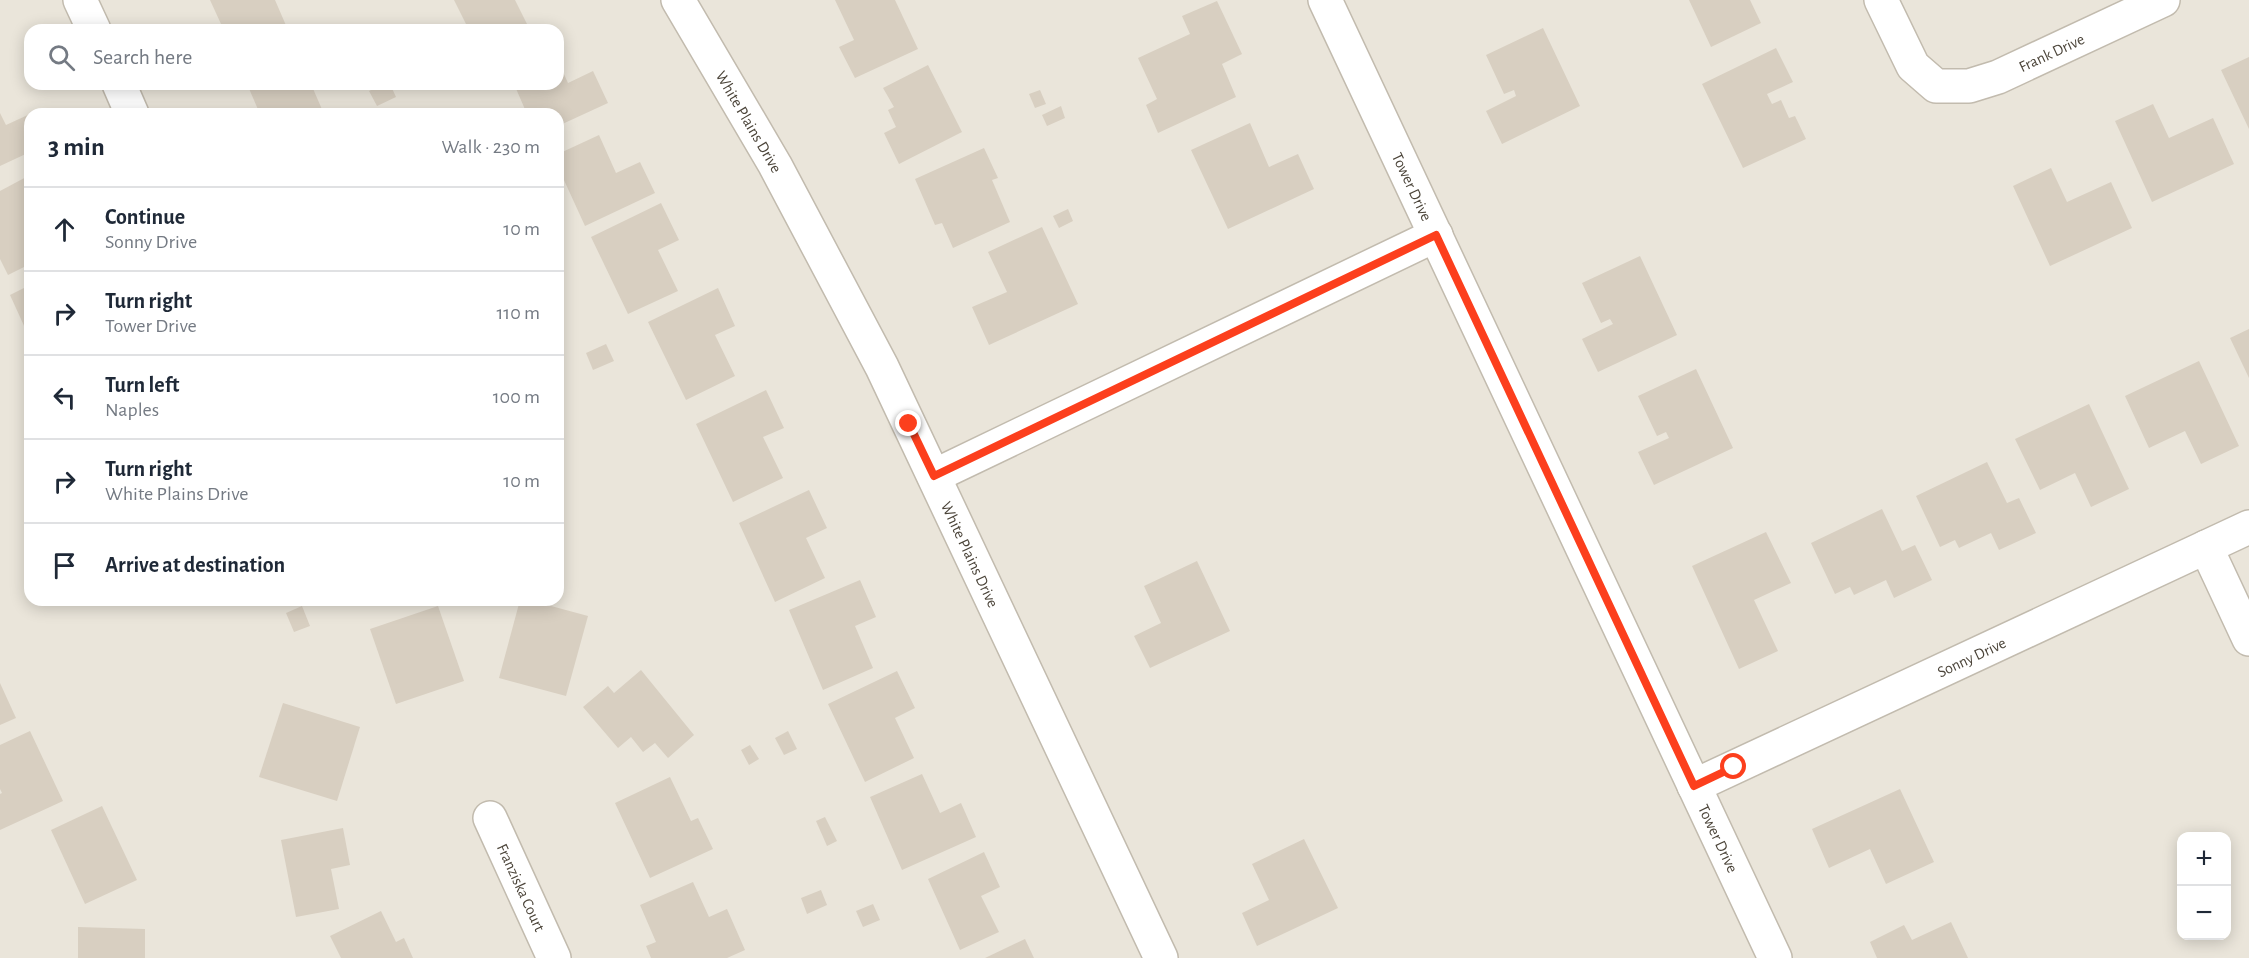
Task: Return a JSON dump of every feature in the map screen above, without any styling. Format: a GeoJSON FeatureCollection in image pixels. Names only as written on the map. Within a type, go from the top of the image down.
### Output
{"type":"FeatureCollection","features":[{"type":"Feature","properties":{"kind":"street"},"geometry":{"type":"LineString","coordinates":[[80,0],[91,24]]}},
{"type":"Feature","properties":{"kind":"street","name":"White Plains Drive"},"geometry":{"type":"LineString","coordinates":[[678,0],[775,165],[823,253],[934,476],[1161,958]]}},
{"type":"Feature","properties":{"kind":"street","name":"Tower Drive"},"geometry":{"type":"LineString","coordinates":[[1325,0],[1775,958]]}},
{"type":"Feature","properties":{"kind":"street","name":"Frank Drive"},"geometry":{"type":"LineString","coordinates":[[1881,0],[1913,66],[1936,86],[1970,86],[1998,77],[2163,0]]}},
{"type":"Feature","properties":{"kind":"street"},"geometry":{"type":"LineString","coordinates":[[122,90],[129,108]]}},
{"type":"Feature","properties":{"kind":"street"},"geometry":{"type":"LineString","coordinates":[[934,476],[1436,235]]}},
{"type":"Feature","properties":{"kind":"street","name":"Sonny Drive"},"geometry":{"type":"LineString","coordinates":[[1694,786],[2249,527]]}},
{"type":"Feature","properties":{"kind":"street"},"geometry":{"type":"LineString","coordinates":[[2206,547],[2249,639]]}},
{"type":"Feature","properties":{"kind":"street","name":"Franziska Court"},"geometry":{"type":"LineString","coordinates":[[490,818],[554,958]]}},
{"type":"Feature","properties":{"kind":"shaded area"},"geometry":{"type":"Polygon","coordinates":[[[0,0],[2249,0],[2249,958],[0,958],[0,0]]]}},
{"type":"Feature","properties":{"kind":"building"},"geometry":{"type":"Polygon","coordinates":[[[210,0],[275,0],[285,24],[221,24],[210,0]]]}},
{"type":"Feature","properties":{"kind":"building"},"geometry":{"type":"Polygon","coordinates":[[[454,0],[515,0],[527,24],[466,24],[454,0]]]}},
{"type":"Feature","properties":{"kind":"building"},"geometry":{"type":"Polygon","coordinates":[[[835,0],[895,0],[918,49],[855,78],[839,47],[854,40],[835,0]]]}},
{"type":"Feature","properties":{"kind":"building"},"geometry":{"type":"Polygon","coordinates":[[[1689,0],[1750,0],[1761,23],[1711,47],[1689,0]]]}},
{"type":"Feature","properties":{"kind":"building"},"geometry":{"type":"Polygon","coordinates":[[[1217,1],[1242,54],[1222,64],[1236,97],[1158,133],[1146,105],[1157,99],[1138,58],[1190,34],[1182,16],[1217,1]]]}},
{"type":"Feature","properties":{"kind":"building"},"geometry":{"type":"Polygon","coordinates":[[[1543,28],[1580,106],[1502,144],[1486,111],[1516,96],[1514,90],[1504,94],[1486,55],[1543,28]]]}},
{"type":"Feature","properties":{"kind":"building"},"geometry":{"type":"Polygon","coordinates":[[[1776,48],[1793,82],[1767,94],[1772,104],[1781,100],[1789,118],[1795,116],[1806,139],[1743,168],[1702,84],[1776,48]]]}},
{"type":"Feature","properties":{"kind":"building"},"geometry":{"type":"Polygon","coordinates":[[[2249,57],[2249,129],[2221,70],[2249,57]]]}},
{"type":"Feature","properties":{"kind":"building"},"geometry":{"type":"Polygon","coordinates":[[[928,65],[962,132],[899,164],[884,133],[896,127],[888,110],[894,107],[883,88],[928,65]]]}},
{"type":"Feature","properties":{"kind":"building"},"geometry":{"type":"Polygon","coordinates":[[[593,71],[608,103],[564,123],[564,108],[524,108],[517,90],[564,90],[564,74],[568,83],[593,71]]]}},
{"type":"Feature","properties":{"kind":"building"},"geometry":{"type":"Polygon","coordinates":[[[250,90],[314,90],[321,108],[257,108],[250,90]]]}},
{"type":"Feature","properties":{"kind":"building"},"geometry":{"type":"Polygon","coordinates":[[[393,90],[396,97],[377,106],[369,91],[393,90]]]}},
{"type":"Feature","properties":{"kind":"building"},"geometry":{"type":"Polygon","coordinates":[[[1040,90],[1046,104],[1035,108],[1029,94],[1040,90]]]}},
{"type":"Feature","properties":{"kind":"building"},"geometry":{"type":"Polygon","coordinates":[[[2153,104],[2169,138],[2213,118],[2234,164],[2152,202],[2115,121],[2153,104]]]}},
{"type":"Feature","properties":{"kind":"building"},"geometry":{"type":"Polygon","coordinates":[[[1061,106],[1065,118],[1047,126],[1042,115],[1061,106]]]}},
{"type":"Feature","properties":{"kind":"building"},"geometry":{"type":"Polygon","coordinates":[[[0,113],[6,125],[24,117],[24,155],[0,166],[0,113]]]}},
{"type":"Feature","properties":{"kind":"building"},"geometry":{"type":"Polygon","coordinates":[[[1250,123],[1269,167],[1298,154],[1314,189],[1228,229],[1191,150],[1250,123]]]}},
{"type":"Feature","properties":{"kind":"building"},"geometry":{"type":"Polygon","coordinates":[[[599,135],[616,173],[640,162],[655,193],[585,226],[564,180],[564,151],[599,135]]]}},
{"type":"Feature","properties":{"kind":"building"},"geometry":{"type":"Polygon","coordinates":[[[984,148],[998,178],[992,180],[1010,222],[953,248],[942,223],[935,225],[915,179],[984,148]]]}},
{"type":"Feature","properties":{"kind":"building"},"geometry":{"type":"Polygon","coordinates":[[[2051,168],[2067,202],[2111,182],[2132,228],[2050,266],[2013,186],[2051,168]]]}},
{"type":"Feature","properties":{"kind":"building"},"geometry":{"type":"Polygon","coordinates":[[[24,178],[24,267],[8,275],[0,259],[0,191],[24,178]]]}},
{"type":"Feature","properties":{"kind":"building"},"geometry":{"type":"Polygon","coordinates":[[[661,203],[679,240],[658,250],[678,291],[628,314],[591,237],[661,203]]]}},
{"type":"Feature","properties":{"kind":"building"},"geometry":{"type":"Polygon","coordinates":[[[1068,209],[1073,221],[1059,228],[1053,216],[1068,209]]]}},
{"type":"Feature","properties":{"kind":"building"},"geometry":{"type":"Polygon","coordinates":[[[1042,227],[1078,304],[989,345],[972,307],[1007,292],[988,252],[1042,227]]]}},
{"type":"Feature","properties":{"kind":"building"},"geometry":{"type":"Polygon","coordinates":[[[1640,256],[1677,335],[1598,372],[1582,339],[1613,324],[1610,319],[1601,323],[1582,283],[1640,256]]]}},
{"type":"Feature","properties":{"kind":"building"},"geometry":{"type":"Polygon","coordinates":[[[24,288],[24,326],[10,295],[24,288]]]}},
{"type":"Feature","properties":{"kind":"building"},"geometry":{"type":"Polygon","coordinates":[[[718,288],[735,326],[715,335],[735,376],[686,400],[648,322],[718,288]]]}},
{"type":"Feature","properties":{"kind":"building"},"geometry":{"type":"Polygon","coordinates":[[[2249,329],[2249,378],[2230,338],[2249,329]]]}},
{"type":"Feature","properties":{"kind":"building"},"geometry":{"type":"Polygon","coordinates":[[[606,344],[614,361],[593,370],[586,353],[606,344]]]}},
{"type":"Feature","properties":{"kind":"building"},"geometry":{"type":"Polygon","coordinates":[[[2199,361],[2239,446],[2201,464],[2185,431],[2149,448],[2125,396],[2199,361]]]}},
{"type":"Feature","properties":{"kind":"building"},"geometry":{"type":"Polygon","coordinates":[[[1696,369],[1733,448],[1654,485],[1638,452],[1669,438],[1666,432],[1657,436],[1638,396],[1696,369]]]}},
{"type":"Feature","properties":{"kind":"building"},"geometry":{"type":"Polygon","coordinates":[[[766,390],[784,428],[763,437],[783,478],[733,502],[696,424],[766,390]]]}},
{"type":"Feature","properties":{"kind":"building"},"geometry":{"type":"Polygon","coordinates":[[[2089,404],[2129,489],[2091,507],[2075,473],[2040,490],[2015,439],[2089,404]]]}},
{"type":"Feature","properties":{"kind":"building"},"geometry":{"type":"Polygon","coordinates":[[[1987,462],[2007,503],[2019,498],[2036,533],[1999,550],[1991,533],[1959,548],[1955,540],[1940,547],[1916,496],[1987,462]]]}},
{"type":"Feature","properties":{"kind":"building"},"geometry":{"type":"Polygon","coordinates":[[[809,490],[827,528],[806,538],[825,578],[775,602],[739,523],[809,490]]]}},
{"type":"Feature","properties":{"kind":"building"},"geometry":{"type":"Polygon","coordinates":[[[1882,509],[1902,551],[1915,545],[1932,580],[1894,598],[1886,580],[1854,595],[1850,587],[1835,594],[1811,543],[1882,509]]]}},
{"type":"Feature","properties":{"kind":"building"},"geometry":{"type":"Polygon","coordinates":[[[1766,532],[1791,583],[1754,600],[1778,651],[1739,669],[1692,566],[1766,532]]]}},
{"type":"Feature","properties":{"kind":"building"},"geometry":{"type":"Polygon","coordinates":[[[1197,561],[1230,631],[1150,668],[1134,636],[1161,623],[1144,586],[1197,561]]]}},
{"type":"Feature","properties":{"kind":"building"},"geometry":{"type":"Polygon","coordinates":[[[860,580],[876,617],[855,626],[873,668],[823,690],[789,610],[860,580]]]}},
{"type":"Feature","properties":{"kind":"building"},"geometry":{"type":"Polygon","coordinates":[[[302,606],[310,626],[294,632],[286,613],[302,606]]]}},
{"type":"Feature","properties":{"kind":"building"},"geometry":{"type":"Polygon","coordinates":[[[438,606],[464,681],[396,704],[370,629],[438,606]]]}},
{"type":"Feature","properties":{"kind":"building"},"geometry":{"type":"Polygon","coordinates":[[[518,606],[551,606],[588,616],[566,696],[499,678],[518,606]]]}},
{"type":"Feature","properties":{"kind":"building"},"geometry":{"type":"Polygon","coordinates":[[[641,670],[694,735],[668,758],[655,743],[643,752],[631,737],[618,748],[583,707],[608,686],[614,693],[641,670]]]}},
{"type":"Feature","properties":{"kind":"building"},"geometry":{"type":"Polygon","coordinates":[[[897,671],[915,708],[895,718],[914,758],[865,782],[828,704],[897,671]]]}},
{"type":"Feature","properties":{"kind":"building"},"geometry":{"type":"Polygon","coordinates":[[[0,683],[16,718],[0,725],[0,683]]]}},
{"type":"Feature","properties":{"kind":"building"},"geometry":{"type":"Polygon","coordinates":[[[283,703],[360,727],[337,801],[259,777],[283,703]]]}},
{"type":"Feature","properties":{"kind":"building"},"geometry":{"type":"Polygon","coordinates":[[[30,731],[63,801],[0,830],[0,794],[2,793],[0,789],[0,745],[30,731]]]}},
{"type":"Feature","properties":{"kind":"building"},"geometry":{"type":"Polygon","coordinates":[[[788,731],[797,749],[784,755],[775,738],[788,731]]]}},
{"type":"Feature","properties":{"kind":"building"},"geometry":{"type":"Polygon","coordinates":[[[750,745],[759,759],[749,765],[741,750],[750,745]]]}},
{"type":"Feature","properties":{"kind":"building"},"geometry":{"type":"Polygon","coordinates":[[[922,774],[940,813],[961,803],[976,837],[902,870],[870,797],[922,774]]]}},
{"type":"Feature","properties":{"kind":"building"},"geometry":{"type":"Polygon","coordinates":[[[670,777],[691,821],[698,818],[713,849],[650,878],[615,803],[670,777]]]}},
{"type":"Feature","properties":{"kind":"building"},"geometry":{"type":"Polygon","coordinates":[[[1900,789],[1934,862],[1886,884],[1870,849],[1829,868],[1812,829],[1900,789]]]}},
{"type":"Feature","properties":{"kind":"building"},"geometry":{"type":"Polygon","coordinates":[[[102,806],[137,880],[85,904],[51,830],[102,806]]]}},
{"type":"Feature","properties":{"kind":"building"},"geometry":{"type":"Polygon","coordinates":[[[825,817],[837,841],[827,846],[816,821],[825,817]]]}},
{"type":"Feature","properties":{"kind":"building"},"geometry":{"type":"Polygon","coordinates":[[[343,828],[350,865],[331,869],[339,909],[296,917],[281,840],[343,828]]]}},
{"type":"Feature","properties":{"kind":"building"},"geometry":{"type":"Polygon","coordinates":[[[1304,839],[1338,908],[1257,946],[1242,913],[1269,900],[1252,864],[1304,839]]]}},
{"type":"Feature","properties":{"kind":"building"},"geometry":{"type":"Polygon","coordinates":[[[984,852],[1000,887],[981,896],[999,932],[960,950],[928,879],[984,852]]]}},
{"type":"Feature","properties":{"kind":"building"},"geometry":{"type":"Polygon","coordinates":[[[693,882],[709,917],[727,909],[745,950],[727,958],[651,958],[646,946],[656,942],[640,905],[693,882]]]}},
{"type":"Feature","properties":{"kind":"building"},"geometry":{"type":"Polygon","coordinates":[[[821,890],[827,905],[807,914],[801,898],[821,890]]]}},
{"type":"Feature","properties":{"kind":"building"},"geometry":{"type":"Polygon","coordinates":[[[873,904],[880,920],[863,927],[856,911],[873,904]]]}},
{"type":"Feature","properties":{"kind":"building"},"geometry":{"type":"Polygon","coordinates":[[[381,911],[396,942],[404,938],[413,958],[341,958],[330,936],[381,911]]]}},
{"type":"Feature","properties":{"kind":"building"},"geometry":{"type":"Polygon","coordinates":[[[1951,922],[1968,958],[1877,958],[1870,942],[1904,925],[1912,940],[1951,922]]]}},
{"type":"Feature","properties":{"kind":"building"},"geometry":{"type":"Polygon","coordinates":[[[78,927],[145,929],[145,958],[78,958],[78,927]]]}},
{"type":"Feature","properties":{"kind":"building"},"geometry":{"type":"Polygon","coordinates":[[[1025,939],[1034,958],[985,958],[1025,939]]]}},
{"type":"Feature","properties":{"kind":"route"},"geometry":{"type":"LineString","coordinates":[[909,424],[934,476],[1436,235],[1694,786],[1734,767]]}}]}
